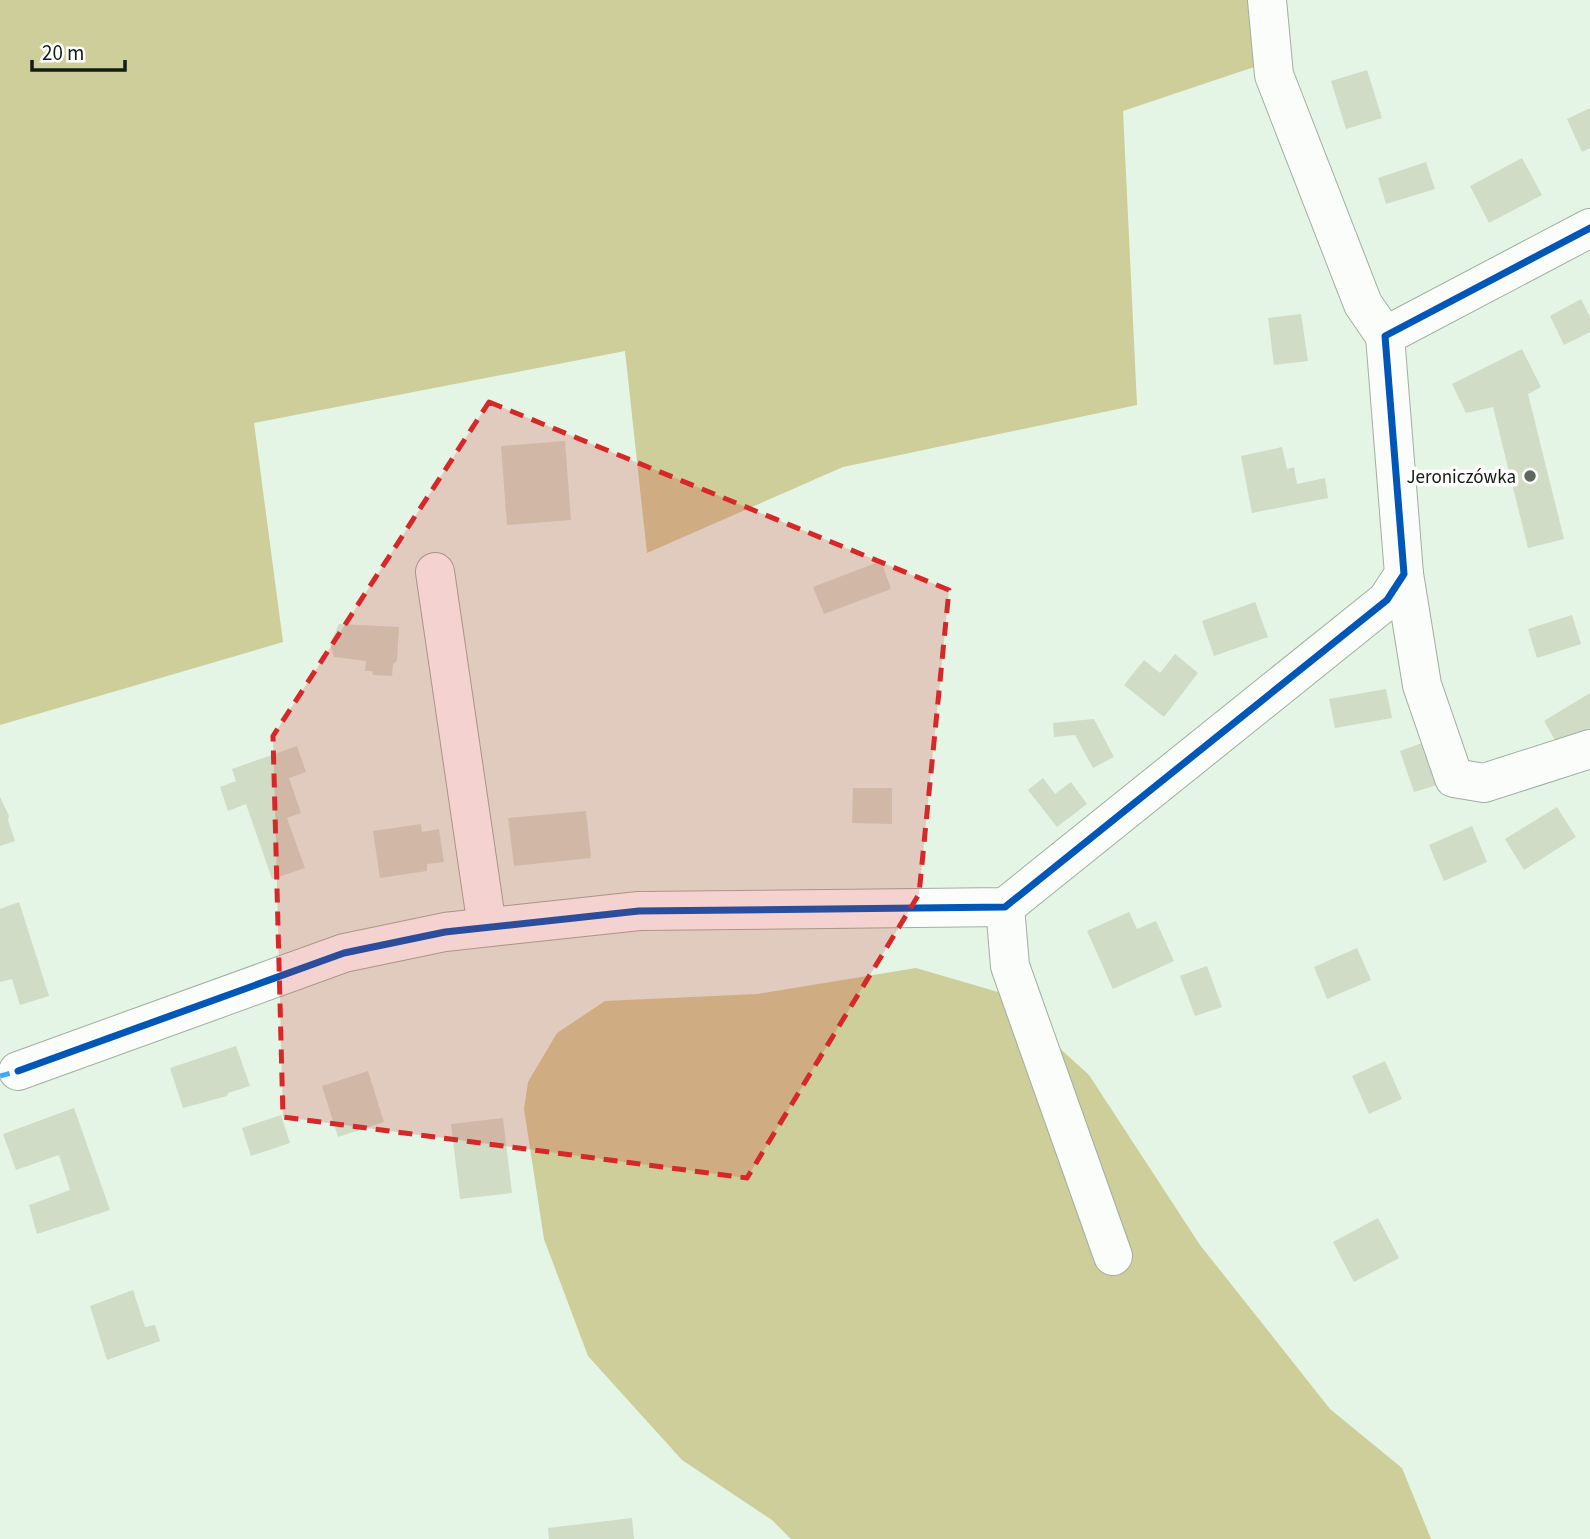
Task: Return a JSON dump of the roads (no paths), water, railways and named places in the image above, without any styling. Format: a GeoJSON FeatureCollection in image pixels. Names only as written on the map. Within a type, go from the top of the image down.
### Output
{"type":"FeatureCollection","features":[{"type":"Feature","properties":{"kind":"street"},"geometry":{"type":"LineString","coordinates":[[1267,0],[1274,75],[1363,304],[1385,336],[1404,574],[1422,685],[1454,778],[1484,783],[1590,749]]}},
{"type":"Feature","properties":{"kind":"street"},"geometry":{"type":"LineString","coordinates":[[1385,336],[1590,228]]}},
{"type":"Feature","properties":{"kind":"street"},"geometry":{"type":"LineString","coordinates":[[435,572],[487,927]]}},
{"type":"Feature","properties":{"kind":"street"},"geometry":{"type":"LineString","coordinates":[[18,1071],[344,953],[446,932],[639,911],[1005,907],[1387,600],[1404,574]]}},
{"type":"Feature","properties":{"kind":"street"},"geometry":{"type":"LineString","coordinates":[[1005,907],[1010,966],[1113,1255]]}},
{"type":"Feature","properties":{"kind":"place","name":"Jeroniczówka"},"geometry":{"type":"Point","coordinates":[1530,476]}}]}
